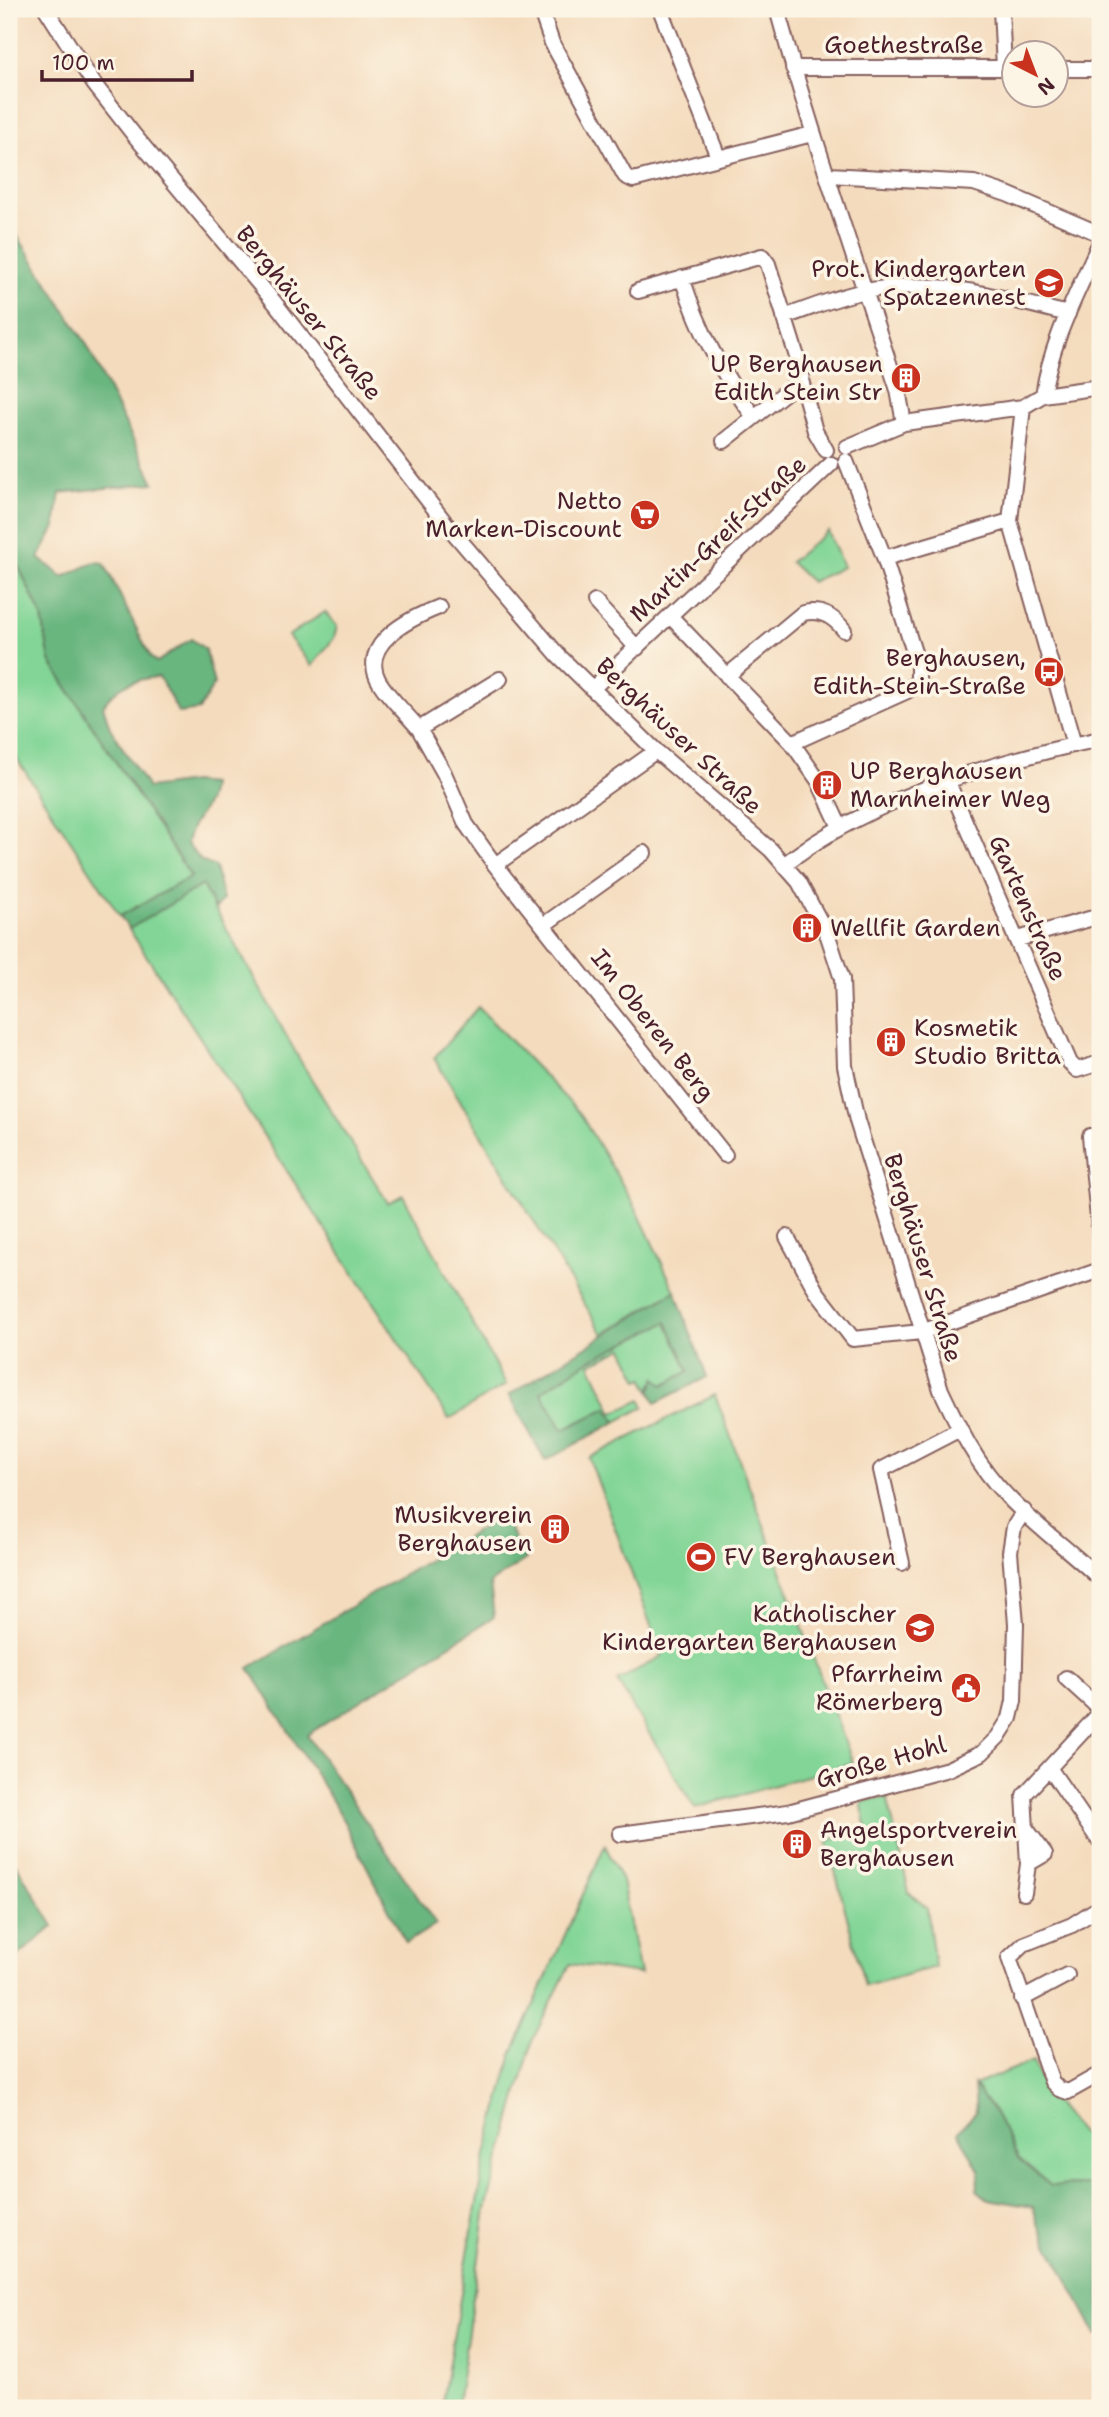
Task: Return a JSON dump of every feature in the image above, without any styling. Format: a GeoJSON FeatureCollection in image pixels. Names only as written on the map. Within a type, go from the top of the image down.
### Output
{"type":"FeatureCollection","features":[{"type":"Feature","properties":{"kind":"street","name":"Berghäuser Straße"},"geometry":{"type":"LineString","coordinates":[[46,9],[110,104],[275,303],[447,525],[558,655],[656,751],[785,864],[808,897],[828,936],[842,979],[845,1066],[850,1088],[921,1332],[941,1391],[987,1473],[1024,1511],[1100,1579]]}},
{"type":"Feature","properties":{"kind":"street"},"geometry":{"type":"LineString","coordinates":[[544,9],[542,13],[552,43],[625,176],[633,180],[812,134]]}},
{"type":"Feature","properties":{"kind":"street"},"geometry":{"type":"LineString","coordinates":[[660,9],[718,157]]}},
{"type":"Feature","properties":{"kind":"street"},"geometry":{"type":"LineString","coordinates":[[777,9],[812,134],[829,175],[898,390],[904,423]]}},
{"type":"Feature","properties":{"kind":"street"},"geometry":{"type":"LineString","coordinates":[[1001,9],[1005,38]]}},
{"type":"Feature","properties":{"kind":"street","name":"Goethestraße"},"geometry":{"type":"LineString","coordinates":[[793,68],[1000,68]]}},
{"type":"Feature","properties":{"kind":"street"},"geometry":{"type":"LineString","coordinates":[[1070,69],[1100,69]]}},
{"type":"Feature","properties":{"kind":"street"},"geometry":{"type":"LineString","coordinates":[[829,175],[974,183],[1007,194],[1100,234]]}},
{"type":"Feature","properties":{"kind":"street"},"geometry":{"type":"LineString","coordinates":[[1043,395],[1046,374],[1068,313],[1100,242]]}},
{"type":"Feature","properties":{"kind":"street"},"geometry":{"type":"LineString","coordinates":[[638,291],[762,256],[768,264],[802,373],[801,380],[815,431],[828,457]]}},
{"type":"Feature","properties":{"kind":"street"},"geometry":{"type":"LineString","coordinates":[[681,278],[697,322],[719,367],[754,417]]}},
{"type":"Feature","properties":{"kind":"street"},"geometry":{"type":"LineString","coordinates":[[784,317],[865,291],[923,285],[969,289],[1068,313]]}},
{"type":"Feature","properties":{"kind":"street"},"geometry":{"type":"LineString","coordinates":[[724,441],[801,380]]}},
{"type":"Feature","properties":{"kind":"street","name":"Martin-Greif-Straße"},"geometry":{"type":"LineString","coordinates":[[828,457],[846,454],[904,423],[1023,407],[1043,395],[1100,387]]}},
{"type":"Feature","properties":{"kind":"street"},"geometry":{"type":"LineString","coordinates":[[1023,407],[1010,521],[1074,745]]}},
{"type":"Feature","properties":{"kind":"street","name":"Martin-Greif-Straße"},"geometry":{"type":"LineString","coordinates":[[593,689],[671,617],[828,457],[834,442],[846,454]]}},
{"type":"Feature","properties":{"kind":"street"},"geometry":{"type":"LineString","coordinates":[[792,743],[907,691],[918,681],[918,665],[885,558],[846,454]]}},
{"type":"Feature","properties":{"kind":"street"},"geometry":{"type":"LineString","coordinates":[[885,558],[1010,521]]}},
{"type":"Feature","properties":{"kind":"street","name":"Martin-Greif-Straße"},"geometry":{"type":"LineString","coordinates":[[595,602],[637,648]]}},
{"type":"Feature","properties":{"kind":"street","name":"Im Oberen Berg"},"geometry":{"type":"LineString","coordinates":[[439,607],[412,618],[389,635],[376,654],[374,670],[380,683],[419,729],[444,773],[466,824],[495,865],[545,924],[726,1155]]}},
{"type":"Feature","properties":{"kind":"street"},"geometry":{"type":"LineString","coordinates":[[727,676],[803,613],[816,610],[836,619],[844,630]]}},
{"type":"Feature","properties":{"kind":"street"},"geometry":{"type":"LineString","coordinates":[[671,617],[792,743],[818,780],[841,827]]}},
{"type":"Feature","properties":{"kind":"street"},"geometry":{"type":"LineString","coordinates":[[419,729],[500,679]]}},
{"type":"Feature","properties":{"kind":"street"},"geometry":{"type":"LineString","coordinates":[[785,864],[841,827],[947,780],[1100,739]]}},
{"type":"Feature","properties":{"kind":"street"},"geometry":{"type":"LineString","coordinates":[[495,865],[656,751]]}},
{"type":"Feature","properties":{"kind":"street","name":"Gartenstraße"},"geometry":{"type":"LineString","coordinates":[[947,780],[1070,1063],[1077,1070],[1100,1063]]}},
{"type":"Feature","properties":{"kind":"street"},"geometry":{"type":"LineString","coordinates":[[545,924],[644,853]]}},
{"type":"Feature","properties":{"kind":"street"},"geometry":{"type":"LineString","coordinates":[[1018,939],[1100,916]]}},
{"type":"Feature","properties":{"kind":"street"},"geometry":{"type":"LineString","coordinates":[[1090,1136],[1100,1239]]}},
{"type":"Feature","properties":{"kind":"street"},"geometry":{"type":"LineString","coordinates":[[787,1237],[816,1291],[852,1339],[921,1332],[1100,1270]]}},
{"type":"Feature","properties":{"kind":"street"},"geometry":{"type":"LineString","coordinates":[[902,1563],[881,1470],[960,1429]]}},
{"type":"Feature","properties":{"kind":"street","name":"Große Hohl"},"geometry":{"type":"LineString","coordinates":[[620,1834],[788,1812],[948,1769],[982,1753],[998,1737],[1010,1718],[1014,1701],[1016,1624],[1010,1552],[1014,1527],[1024,1511]]}},
{"type":"Feature","properties":{"kind":"street"},"geometry":{"type":"LineString","coordinates":[[1024,1893],[1028,1864],[1024,1796],[1099,1716],[1066,1678]]}},
{"type":"Feature","properties":{"kind":"street"},"geometry":{"type":"LineString","coordinates":[[1050,1769],[1100,1842]]}},
{"type":"Feature","properties":{"kind":"street"},"geometry":{"type":"LineString","coordinates":[[1100,1907],[1072,1926],[1024,1944],[1009,1958],[1052,2082],[1059,2089],[1077,2090],[1100,2074]]}},
{"type":"Feature","properties":{"kind":"street"},"geometry":{"type":"LineString","coordinates":[[1022,1999],[1067,1975]]}},
{"type":"Feature","properties":{"kind":"green space"},"geometry":{"type":"Polygon","coordinates":[[[9,223],[86,343],[154,483],[60,493],[55,527],[39,558],[63,577],[95,562],[104,563],[151,658],[157,662],[191,639],[205,649],[214,684],[199,710],[179,713],[159,677],[127,684],[114,693],[103,706],[110,728],[148,788],[192,782],[211,784],[207,802],[189,834],[187,844],[201,861],[215,867],[223,900],[215,909],[202,885],[129,929],[120,916],[191,877],[50,661],[42,617],[9,546],[9,527],[14,521],[9,501],[9,223]]]}},
{"type":"Feature","properties":{"kind":"green space"},"geometry":{"type":"Polygon","coordinates":[[[828,531],[843,567],[811,582],[790,562],[828,531]]]}},
{"type":"Feature","properties":{"kind":"green space"},"geometry":{"type":"Polygon","coordinates":[[[9,546],[42,617],[50,661],[191,877],[120,916],[9,747],[9,546]]]}},
{"type":"Feature","properties":{"kind":"green space"},"geometry":{"type":"Polygon","coordinates":[[[325,612],[337,626],[334,638],[312,666],[288,636],[325,612]]]}},
{"type":"Feature","properties":{"kind":"green space"},"geometry":{"type":"Polygon","coordinates":[[[202,885],[301,1062],[388,1203],[403,1195],[506,1385],[449,1419],[129,929],[202,885]]]}},
{"type":"Feature","properties":{"kind":"green space"},"geometry":{"type":"Polygon","coordinates":[[[478,1007],[579,1112],[635,1206],[675,1291],[603,1334],[434,1058],[478,1007]]]}},
{"type":"Feature","properties":{"kind":"green space"},"geometry":{"type":"Polygon","coordinates":[[[675,1291],[707,1377],[656,1403],[650,1391],[656,1378],[663,1385],[689,1371],[667,1322],[590,1360],[541,1392],[563,1430],[607,1408],[616,1422],[545,1461],[509,1395],[675,1291]]]}},
{"type":"Feature","properties":{"kind":"green space"},"geometry":{"type":"Polygon","coordinates":[[[667,1322],[689,1372],[663,1385],[652,1384],[650,1391],[643,1378],[639,1380],[623,1348],[590,1364],[613,1413],[641,1400],[644,1407],[616,1422],[607,1408],[563,1430],[541,1392],[590,1360],[667,1322]]]}},
{"type":"Feature","properties":{"kind":"green space","name":"FV Berghausen"},"geometry":{"type":"Polygon","coordinates":[[[715,1395],[853,1763],[695,1808],[617,1681],[662,1656],[589,1458],[715,1395]]]}},
{"type":"Feature","properties":{"kind":"green space"},"geometry":{"type":"Polygon","coordinates":[[[502,1516],[526,1559],[490,1583],[494,1617],[307,1735],[436,1924],[406,1943],[338,1810],[249,1668],[502,1516]]]}},
{"type":"Feature","properties":{"kind":"green space"},"geometry":{"type":"Polygon","coordinates":[[[887,1796],[909,1893],[927,1908],[935,1967],[865,1986],[827,1840],[867,1829],[861,1802],[887,1796]]]}},
{"type":"Feature","properties":{"kind":"green space"},"geometry":{"type":"Polygon","coordinates":[[[605,1845],[622,1881],[640,1974],[570,1964],[533,2039],[486,2209],[457,2406],[471,2408],[441,2408],[484,2162],[512,2054],[605,1845]]]}},
{"type":"Feature","properties":{"kind":"green space"},"geometry":{"type":"Polygon","coordinates":[[[9,1853],[54,1926],[9,1963],[9,1853]]]}},
{"type":"Feature","properties":{"kind":"green space"},"geometry":{"type":"Polygon","coordinates":[[[1033,2061],[1044,2089],[1100,2156],[1100,2180],[1088,2185],[1051,2186],[1018,2158],[996,2115],[974,2085],[1033,2061]]]}},
{"type":"Feature","properties":{"kind":"green space"},"geometry":{"type":"Polygon","coordinates":[[[974,2085],[996,2115],[1018,2158],[1051,2186],[1088,2185],[1100,2180],[1100,2334],[1097,2335],[1039,2227],[1033,2207],[988,2199],[977,2190],[980,2172],[958,2132],[976,2112],[974,2085]]]}},
{"type":"Feature","properties":{"kind":"place","name":"Prot. Kindergarten Spatzennest"},"geometry":{"type":"Point","coordinates":[1049,283]}},
{"type":"Feature","properties":{"kind":"place","name":"UP Berghausen Edith Stein Str"},"geometry":{"type":"Point","coordinates":[906,378]}},
{"type":"Feature","properties":{"kind":"place","name":"Netto Marken-Discount"},"geometry":{"type":"Point","coordinates":[645,515]}},
{"type":"Feature","properties":{"kind":"place","name":"Berghausen, Edith-Stein-Straße"},"geometry":{"type":"Point","coordinates":[1049,672]}},
{"type":"Feature","properties":{"kind":"place","name":"UP Berghausen Marnheimer Weg"},"geometry":{"type":"Point","coordinates":[827,785]}},
{"type":"Feature","properties":{"kind":"place","name":"Wellfit Garden"},"geometry":{"type":"Point","coordinates":[807,928]}},
{"type":"Feature","properties":{"kind":"place","name":"Kosmetik Studio Britta"},"geometry":{"type":"Point","coordinates":[891,1042]}},
{"type":"Feature","properties":{"kind":"place","name":"Musikverein Berghausen"},"geometry":{"type":"Point","coordinates":[555,1529]}},
{"type":"Feature","properties":{"kind":"place","name":"FV Berghausen"},"geometry":{"type":"Point","coordinates":[701,1557]}},
{"type":"Feature","properties":{"kind":"place","name":"Katholischer Kindergarten Berghausen"},"geometry":{"type":"Point","coordinates":[920,1628]}},
{"type":"Feature","properties":{"kind":"place","name":"Pfarrheim Römerberg"},"geometry":{"type":"Point","coordinates":[966,1688]}},
{"type":"Feature","properties":{"kind":"place","name":"Angelsportverein Berghausen"},"geometry":{"type":"Point","coordinates":[797,1844]}}]}
